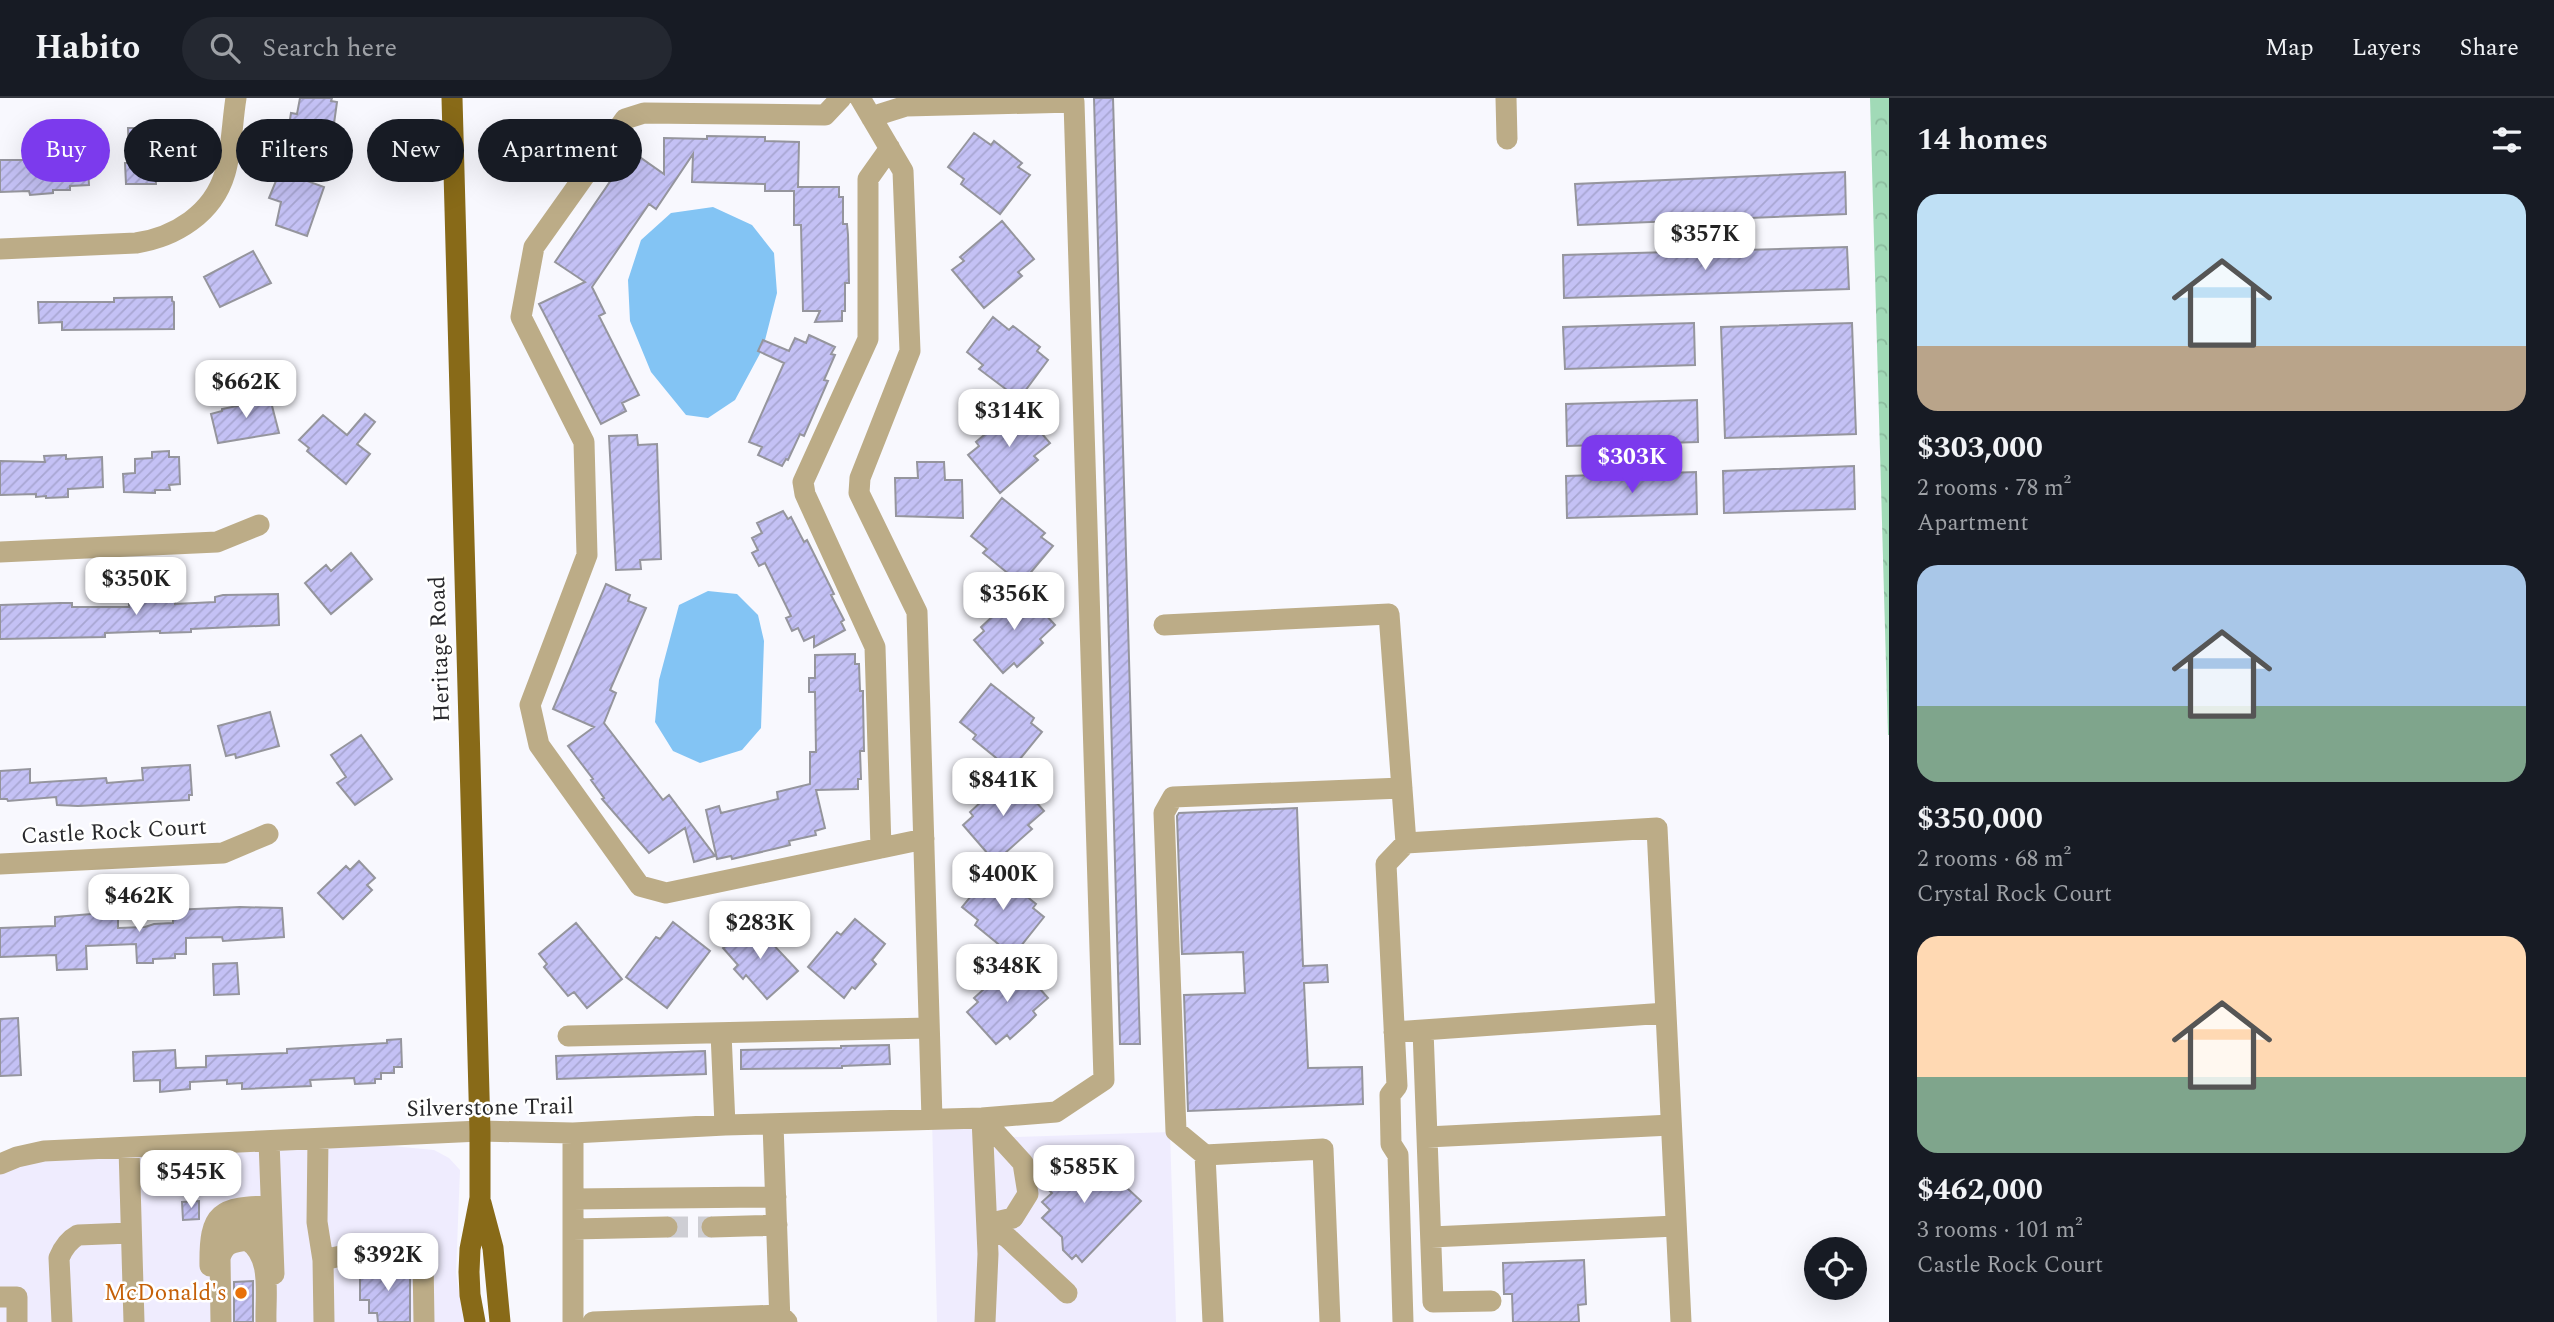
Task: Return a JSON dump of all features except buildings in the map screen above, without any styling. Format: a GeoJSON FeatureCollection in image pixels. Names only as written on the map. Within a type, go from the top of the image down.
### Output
{"type":"FeatureCollection","features":[{"type":"Feature","properties":{"kind":"main road","name":"Heritage Road"},"geometry":{"type":"LineString","coordinates":[[452,98],[480,1131],[480,1198],[470,1249],[469,1272],[475,1322]]}},
{"type":"Feature","properties":{"kind":"main road","name":"Heritage Road"},"geometry":{"type":"LineString","coordinates":[[480,1198],[492,1248],[500,1322]]}},
{"type":"Feature","properties":{"kind":"street"},"geometry":{"type":"LineString","coordinates":[[0,249],[136,243],[153,240],[184,226],[210,202],[225,173],[236,98]]}},
{"type":"Feature","properties":{"kind":"street"},"geometry":{"type":"LineString","coordinates":[[841,98],[825,115],[644,113],[625,119],[534,247],[521,317],[584,442],[587,555],[530,705],[539,745],[640,886],[666,893],[924,839]]}},
{"type":"Feature","properties":{"kind":"street"},"geometry":{"type":"LineString","coordinates":[[860,98],[903,171],[910,351],[860,478],[859,493],[917,612],[932,1119]]}},
{"type":"Feature","properties":{"kind":"street"},"geometry":{"type":"LineString","coordinates":[[1506,98],[1507,139]]}},
{"type":"Feature","properties":{"kind":"street","name":"Silverstone Trail"},"geometry":{"type":"LineString","coordinates":[[0,1164],[44,1151],[480,1131],[573,1133],[725,1125],[982,1118],[1056,1112],[1104,1080],[1074,102],[906,106],[872,117]]}},
{"type":"Feature","properties":{"kind":"street"},"geometry":{"type":"LineString","coordinates":[[881,848],[875,647],[805,494],[803,482],[868,339],[868,178],[890,148]]}},
{"type":"Feature","properties":{"kind":"street"},"geometry":{"type":"LineString","coordinates":[[0,552],[217,542],[259,525]]}},
{"type":"Feature","properties":{"kind":"street"},"geometry":{"type":"LineString","coordinates":[[1164,625],[1389,614],[1406,842]]}},
{"type":"Feature","properties":{"kind":"street"},"geometry":{"type":"LineString","coordinates":[[1330,1322],[1323,1149],[1205,1155],[1176,1131],[1164,813],[1173,797],[1402,788]]}},
{"type":"Feature","properties":{"kind":"street"},"geometry":{"type":"LineString","coordinates":[[1403,1322],[1398,1155],[1406,1144],[1404,1095],[1396,1086],[1386,864],[1406,842],[1657,828],[1681,1322]]}},
{"type":"Feature","properties":{"kind":"street","name":"Castle Rock Court"},"geometry":{"type":"LineString","coordinates":[[0,864],[223,853],[268,834]]}},
{"type":"Feature","properties":{"kind":"street"},"geometry":{"type":"LineString","coordinates":[[1394,1032],[1666,1013]]}},
{"type":"Feature","properties":{"kind":"street"},"geometry":{"type":"LineString","coordinates":[[568,1037],[929,1028]]}},
{"type":"Feature","properties":{"kind":"street"},"geometry":{"type":"LineString","coordinates":[[1423,1030],[1433,1303],[1491,1301]]}},
{"type":"Feature","properties":{"kind":"street"},"geometry":{"type":"LineString","coordinates":[[721,1033],[725,1125]]}},
{"type":"Feature","properties":{"kind":"street"},"geometry":{"type":"LineString","coordinates":[[982,1118],[1023,1163],[1028,1194],[1013,1218],[987,1224]]}},
{"type":"Feature","properties":{"kind":"street"},"geometry":{"type":"LineString","coordinates":[[982,1118],[987,1224],[985,1322]]}},
{"type":"Feature","properties":{"kind":"street"},"geometry":{"type":"LineString","coordinates":[[773,1124],[782,1320]]}},
{"type":"Feature","properties":{"kind":"street"},"geometry":{"type":"LineString","coordinates":[[1427,1137],[1671,1125]]}},
{"type":"Feature","properties":{"kind":"street"},"geometry":{"type":"LineString","coordinates":[[573,1133],[573,1322]]}},
{"type":"Feature","properties":{"kind":"street"},"geometry":{"type":"LineString","coordinates":[[318,1139],[317,1222],[323,1260],[324,1322]]}},
{"type":"Feature","properties":{"kind":"street"},"geometry":{"type":"LineString","coordinates":[[270,1141],[276,1322]]}},
{"type":"Feature","properties":{"kind":"street"},"geometry":{"type":"LineString","coordinates":[[129,1148],[134,1322]]}},
{"type":"Feature","properties":{"kind":"street"},"geometry":{"type":"LineString","coordinates":[[1205,1155],[1213,1322]]}},
{"type":"Feature","properties":{"kind":"street"},"geometry":{"type":"LineString","coordinates":[[573,1199],[776,1197]]}},
{"type":"Feature","properties":{"kind":"street"},"geometry":{"type":"LineString","coordinates":[[212,1322],[210,1248],[214,1222],[227,1210],[245,1206],[271,1206]]}},
{"type":"Feature","properties":{"kind":"street"},"geometry":{"type":"LineString","coordinates":[[221,1322],[219,1242],[226,1226],[234,1220],[243,1219],[253,1223],[264,1237],[266,1322]]}},
{"type":"Feature","properties":{"kind":"street"},"geometry":{"type":"LineString","coordinates":[[987,1224],[1008,1238],[1067,1293]]}},
{"type":"Feature","properties":{"kind":"street"},"geometry":{"type":"LineString","coordinates":[[712,1227],[776,1225]]}},
{"type":"Feature","properties":{"kind":"street"},"geometry":{"type":"LineString","coordinates":[[1431,1237],[1676,1226]]}},
{"type":"Feature","properties":{"kind":"street"},"geometry":{"type":"LineString","coordinates":[[573,1229],[667,1227]]}},
{"type":"Feature","properties":{"kind":"street"},"geometry":{"type":"LineString","coordinates":[[61,1322],[59,1258],[66,1245],[78,1235],[131,1233]]}},
{"type":"Feature","properties":{"kind":"street"},"geometry":{"type":"LineString","coordinates":[[323,1260],[359,1252],[412,1249],[423,1259],[424,1322]]}},
{"type":"Feature","properties":{"kind":"street"},"geometry":{"type":"LineString","coordinates":[[0,1297],[17,1297],[18,1322]]}},
{"type":"Feature","properties":{"kind":"street"},"geometry":{"type":"LineString","coordinates":[[593,1322],[800,1319],[803,1322]]}},
{"type":"Feature","properties":{"kind":"shaded area"},"geometry":{"type":"Polygon","coordinates":[[[932,1119],[1013,1137],[1170,1132],[1176,1322],[937,1322],[932,1119]]]}},
{"type":"Feature","properties":{"kind":"shaded area"},"geometry":{"type":"Polygon","coordinates":[[[318,1139],[434,1150],[449,1158],[460,1170],[456,1273],[464,1322],[0,1322],[0,1164],[318,1139]]]}},
{"type":"Feature","properties":{"kind":"green space"},"geometry":{"type":"Polygon","coordinates":[[[1870,98],[1889,98],[1889,735],[1888,735],[1870,98]]]}},
{"type":"Feature","properties":{"kind":"water"},"geometry":{"type":"Polygon","coordinates":[[[713,207],[752,225],[774,253],[777,293],[763,348],[735,400],[708,418],[686,415],[651,372],[630,321],[628,280],[641,240],[671,213],[713,207]]]}},
{"type":"Feature","properties":{"kind":"water"},"geometry":{"type":"Polygon","coordinates":[[[708,591],[737,594],[758,615],[764,641],[761,728],[742,750],[700,763],[673,751],[655,722],[659,680],[679,605],[708,591]]]}},
{"type":"Feature","properties":{"kind":"tunnel"},"geometry":{"type":"LineString","coordinates":[[667,1227],[712,1227]]}},
{"type":"Feature","properties":{"kind":"place","name":"McDonald's"},"geometry":{"type":"Point","coordinates":[241,1293]}}]}
